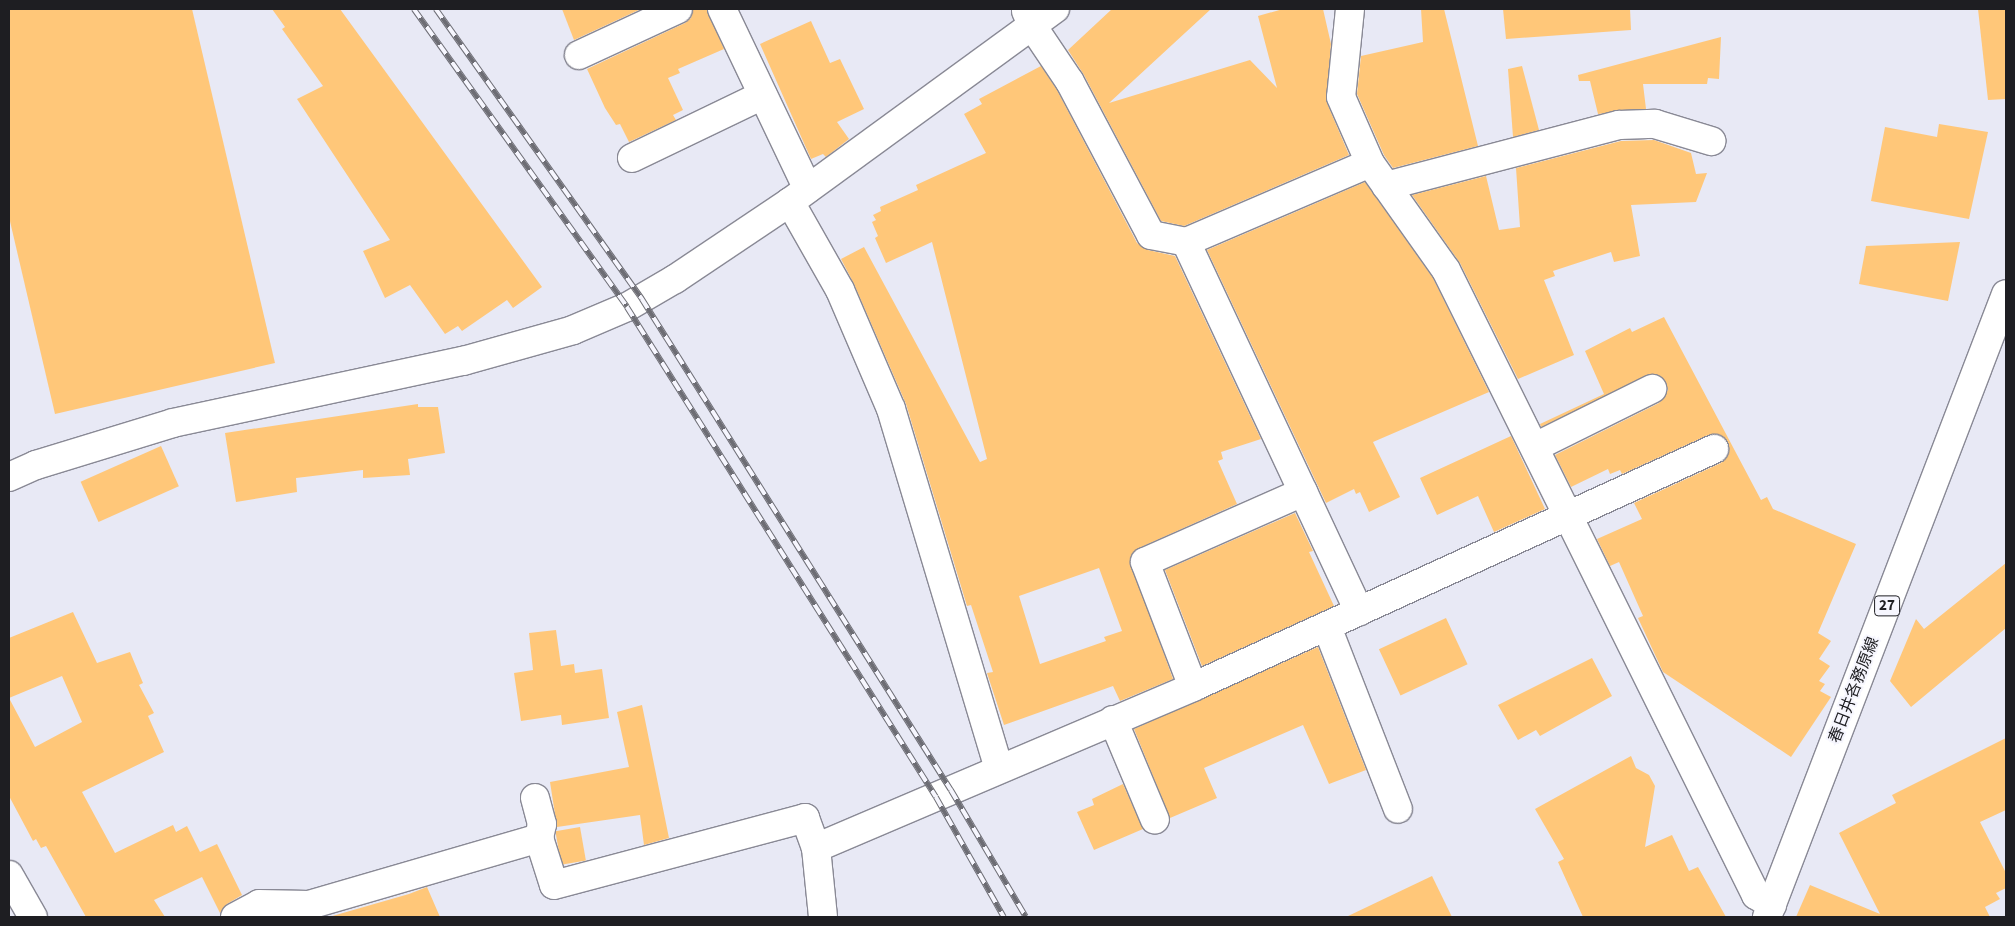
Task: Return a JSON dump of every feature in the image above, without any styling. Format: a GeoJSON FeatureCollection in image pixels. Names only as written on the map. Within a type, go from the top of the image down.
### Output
{"type":"FeatureCollection","features":[{"type":"Feature","properties":{"kind":"street"},"geometry":{"type":"LineString","coordinates":[[580,55],[678,9]]}},
{"type":"Feature","properties":{"kind":"street"},"geometry":{"type":"LineString","coordinates":[[722,9],[763,95],[799,195],[891,409],[998,768]]}},
{"type":"Feature","properties":{"kind":"street"},"geometry":{"type":"LineString","coordinates":[[9,477],[36,465],[173,423],[463,361],[572,330],[642,299],[799,195],[1029,18],[1055,9]]}},
{"type":"Feature","properties":{"kind":"street"},"geometry":{"type":"LineString","coordinates":[[1350,9],[1341,97],[1370,163],[1446,270],[1756,895],[1769,911]]}},
{"type":"Feature","properties":{"kind":"street"},"geometry":{"type":"LineString","coordinates":[[1029,18],[1070,82],[1151,235],[1186,242],[1370,163]]}},
{"type":"Feature","properties":{"kind":"street"},"geometry":{"type":"LineString","coordinates":[[632,158],[763,95]]}},
{"type":"Feature","properties":{"kind":"street"},"geometry":{"type":"LineString","coordinates":[[1386,186],[1619,125],[1655,124],[1711,141]]}},
{"type":"Feature","properties":{"kind":"street"},"geometry":{"type":"LineString","coordinates":[[1186,242],[1359,612]]}},
{"type":"Feature","properties":{"kind":"street","name":"春日井各務原線"},"geometry":{"type":"LineString","coordinates":[[1769,911],[2006,294]]}},
{"type":"Feature","properties":{"kind":"street"},"geometry":{"type":"LineString","coordinates":[[1535,448],[1652,389]]}},
{"type":"Feature","properties":{"kind":"street"},"geometry":{"type":"LineString","coordinates":[[816,848],[998,768],[1193,687],[1714,450]]}},
{"type":"Feature","properties":{"kind":"street"},"geometry":{"type":"LineString","coordinates":[[1193,687],[1146,562],[1303,492]]}},
{"type":"Feature","properties":{"kind":"street"},"geometry":{"type":"LineString","coordinates":[[1327,627],[1398,809]]}},
{"type":"Feature","properties":{"kind":"street"},"geometry":{"type":"LineString","coordinates":[[1113,720],[1155,820]]}},
{"type":"Feature","properties":{"kind":"street"},"geometry":{"type":"LineString","coordinates":[[535,798],[542,824],[539,838],[554,886],[805,818],[816,848],[823,917]]}},
{"type":"Feature","properties":{"kind":"street"},"geometry":{"type":"LineString","coordinates":[[235,917],[259,904],[309,905],[539,838]]}},
{"type":"Feature","properties":{"kind":"street"},"geometry":{"type":"LineString","coordinates":[[9,875],[33,917]]}},
{"type":"Feature","properties":{"kind":"building"},"geometry":{"type":"Polygon","coordinates":[[[9,9],[192,9],[275,363],[55,414],[9,217],[9,9]]]}},
{"type":"Feature","properties":{"kind":"building"},"geometry":{"type":"Polygon","coordinates":[[[272,9],[340,9],[542,287],[513,308],[507,300],[462,331],[458,326],[445,334],[410,285],[385,298],[363,251],[390,240],[297,99],[323,86],[282,29],[285,27],[272,9]]]}},
{"type":"Feature","properties":{"kind":"building"},"geometry":{"type":"Polygon","coordinates":[[[562,9],[641,9],[574,40],[562,9]]]}},
{"type":"Feature","properties":{"kind":"building"},"geometry":{"type":"Polygon","coordinates":[[[693,9],[707,9],[724,49],[678,69],[680,73],[668,78],[683,110],[673,115],[676,120],[629,142],[620,124],[616,125],[605,108],[587,69],[685,23],[691,18],[693,9]]]}},
{"type":"Feature","properties":{"kind":"building"},"geometry":{"type":"Polygon","coordinates":[[[1112,9],[1211,9],[1109,103],[1250,60],[1277,88],[1258,16],[1283,9],[1323,9],[1331,44],[1327,103],[1349,155],[1184,226],[1161,221],[1084,75],[1068,50],[1112,9]]]}},
{"type":"Feature","properties":{"kind":"building"},"geometry":{"type":"Polygon","coordinates":[[[1421,9],[1444,9],[1478,146],[1393,168],[1384,155],[1357,94],[1361,56],[1423,42],[1421,9]]]}},
{"type":"Feature","properties":{"kind":"building"},"geometry":{"type":"Polygon","coordinates":[[[1503,9],[1630,9],[1631,30],[1506,39],[1503,9]]]}},
{"type":"Feature","properties":{"kind":"building"},"geometry":{"type":"Polygon","coordinates":[[[1978,9],[2006,9],[2006,99],[1988,100],[1978,9]]]}},
{"type":"Feature","properties":{"kind":"building"},"geometry":{"type":"Polygon","coordinates":[[[811,21],[830,63],[840,59],[864,109],[837,122],[849,139],[826,157],[823,154],[811,159],[760,44],[811,21]]]}},
{"type":"Feature","properties":{"kind":"building"},"geometry":{"type":"Polygon","coordinates":[[[1721,37],[1719,79],[1708,78],[1707,84],[1643,84],[1646,109],[1598,114],[1590,81],[1579,81],[1578,75],[1721,37]]]}},
{"type":"Feature","properties":{"kind":"building"},"geometry":{"type":"Polygon","coordinates":[[[1041,66],[1057,90],[1137,243],[1148,250],[1175,256],[1261,439],[1221,452],[1223,459],[1218,461],[1237,504],[1139,548],[1130,559],[1173,679],[1120,701],[1113,686],[1004,725],[987,673],[993,672],[971,605],[967,606],[906,404],[854,284],[841,259],[864,247],[980,462],[987,459],[932,242],[886,263],[875,238],[878,236],[872,222],[876,220],[873,215],[881,211],[880,207],[918,190],[916,185],[986,153],[964,114],[982,104],[979,99],[1041,66]],[[1099,568],[1019,596],[1040,664],[1106,641],[1104,637],[1122,631],[1099,568]]]}},
{"type":"Feature","properties":{"kind":"building"},"geometry":{"type":"Polygon","coordinates":[[[1522,66],[1539,130],[1513,137],[1508,69],[1522,66]]]}},
{"type":"Feature","properties":{"kind":"building"},"geometry":{"type":"Polygon","coordinates":[[[1939,124],[1988,132],[1969,219],[1871,201],[1885,127],[1937,137],[1939,124]]]}},
{"type":"Feature","properties":{"kind":"building"},"geometry":{"type":"Polygon","coordinates":[[[1654,140],[1691,153],[1696,174],[1707,173],[1696,202],[1631,205],[1640,256],[1614,262],[1611,252],[1553,271],[1555,276],[1544,280],[1574,355],[1518,379],[1460,263],[1412,195],[1486,176],[1499,230],[1520,227],[1516,168],[1621,141],[1654,140]]]}},
{"type":"Feature","properties":{"kind":"building"},"geometry":{"type":"Polygon","coordinates":[[[1365,182],[1433,278],[1489,392],[1373,442],[1400,497],[1369,512],[1360,492],[1356,494],[1354,489],[1326,503],[1207,250],[1365,182]]]}},
{"type":"Feature","properties":{"kind":"building"},"geometry":{"type":"Polygon","coordinates":[[[1960,242],[1948,301],[1859,284],[1866,246],[1960,242]]]}},
{"type":"Feature","properties":{"kind":"building"},"geometry":{"type":"Polygon","coordinates":[[[1664,317],[1761,500],[1767,497],[1773,509],[1856,544],[1818,633],[1831,641],[1819,659],[1830,666],[1819,681],[1825,684],[1820,691],[1831,697],[1791,757],[1663,672],[1638,618],[1643,616],[1619,562],[1610,566],[1597,539],[1642,519],[1634,503],[1721,463],[1729,451],[1728,442],[1716,434],[1708,435],[1622,474],[1620,470],[1610,474],[1608,469],[1571,487],[1555,455],[1659,403],[1668,390],[1666,383],[1653,374],[1541,427],[1540,424],[1604,394],[1585,351],[1630,328],[1632,332],[1664,317]]]}},
{"type":"Feature","properties":{"kind":"building"},"geometry":{"type":"Polygon","coordinates":[[[418,404],[418,407],[438,407],[445,453],[408,459],[410,475],[363,478],[363,470],[296,478],[297,492],[236,502],[225,433],[418,404]]]}},
{"type":"Feature","properties":{"kind":"building"},"geometry":{"type":"Polygon","coordinates":[[[1511,436],[1545,509],[1494,532],[1478,496],[1437,515],[1420,478],[1511,436]]]}},
{"type":"Feature","properties":{"kind":"building"},"geometry":{"type":"Polygon","coordinates":[[[161,446],[179,486],[99,522],[81,482],[161,446]]]}},
{"type":"Feature","properties":{"kind":"building"},"geometry":{"type":"Polygon","coordinates":[[[1295,513],[1313,551],[1309,552],[1334,606],[1202,666],[1165,570],[1295,513]]]}},
{"type":"Feature","properties":{"kind":"building"},"geometry":{"type":"Polygon","coordinates":[[[2006,563],[2006,628],[1911,707],[1890,681],[1916,619],[1924,629],[2006,563]]]}},
{"type":"Feature","properties":{"kind":"building"},"geometry":{"type":"Polygon","coordinates":[[[73,612],[97,663],[130,652],[143,683],[139,685],[154,713],[148,716],[164,752],[82,792],[115,853],[173,825],[176,832],[187,826],[200,852],[217,844],[242,895],[227,904],[220,913],[202,877],[154,900],[165,917],[86,917],[46,846],[41,848],[36,839],[33,841],[9,796],[9,698],[9,638],[73,612]],[[62,676],[9,698],[35,747],[82,722],[62,676]]]}},
{"type":"Feature","properties":{"kind":"building"},"geometry":{"type":"Polygon","coordinates":[[[1446,618],[1468,664],[1400,695],[1379,649],[1446,618]]]}},
{"type":"Feature","properties":{"kind":"building"},"geometry":{"type":"Polygon","coordinates":[[[556,630],[561,666],[574,664],[575,673],[602,669],[609,718],[562,725],[561,715],[521,721],[514,673],[533,670],[529,633],[556,630]]]}},
{"type":"Feature","properties":{"kind":"building"},"geometry":{"type":"Polygon","coordinates":[[[1318,647],[1366,770],[1329,784],[1303,725],[1204,768],[1217,798],[1170,818],[1134,729],[1318,647]]]}},
{"type":"Feature","properties":{"kind":"building"},"geometry":{"type":"Polygon","coordinates":[[[1592,658],[1612,696],[1540,736],[1536,730],[1518,740],[1498,705],[1592,658]]]}},
{"type":"Feature","properties":{"kind":"building"},"geometry":{"type":"Polygon","coordinates":[[[642,705],[669,838],[644,845],[640,815],[557,827],[550,782],[629,767],[617,712],[642,705]]]}},
{"type":"Feature","properties":{"kind":"building"},"geometry":{"type":"Polygon","coordinates":[[[2006,738],[2006,810],[1980,822],[2006,873],[2006,888],[1996,893],[2000,899],[1985,907],[1990,917],[1796,917],[1810,885],[1880,914],[1839,833],[1896,803],[1892,795],[2006,738]]]}},
{"type":"Feature","properties":{"kind":"building"},"geometry":{"type":"Polygon","coordinates":[[[1631,756],[1636,768],[1649,775],[1655,786],[1645,847],[1672,835],[1689,871],[1698,867],[1726,917],[1583,917],[1558,862],[1564,859],[1535,809],[1631,756]]]}},
{"type":"Feature","properties":{"kind":"building"},"geometry":{"type":"Polygon","coordinates":[[[1123,784],[1143,829],[1094,850],[1077,812],[1094,805],[1092,799],[1123,784]]]}},
{"type":"Feature","properties":{"kind":"building"},"geometry":{"type":"Polygon","coordinates":[[[580,827],[586,860],[561,865],[555,831],[580,827]]]}},
{"type":"Feature","properties":{"kind":"building"},"geometry":{"type":"Polygon","coordinates":[[[1432,876],[1452,917],[1346,917],[1432,876]]]}},
{"type":"Feature","properties":{"kind":"building"},"geometry":{"type":"Polygon","coordinates":[[[427,887],[440,917],[329,917],[409,894],[427,887]]]}},
{"type":"Feature","properties":{"kind":"railway"},"geometry":{"type":"LineString","coordinates":[[414,9],[627,307],[936,797],[1004,917]]}},
{"type":"Feature","properties":{"kind":"railway"},"geometry":{"type":"LineString","coordinates":[[436,9],[642,299],[951,790],[1026,917]]}}]}
